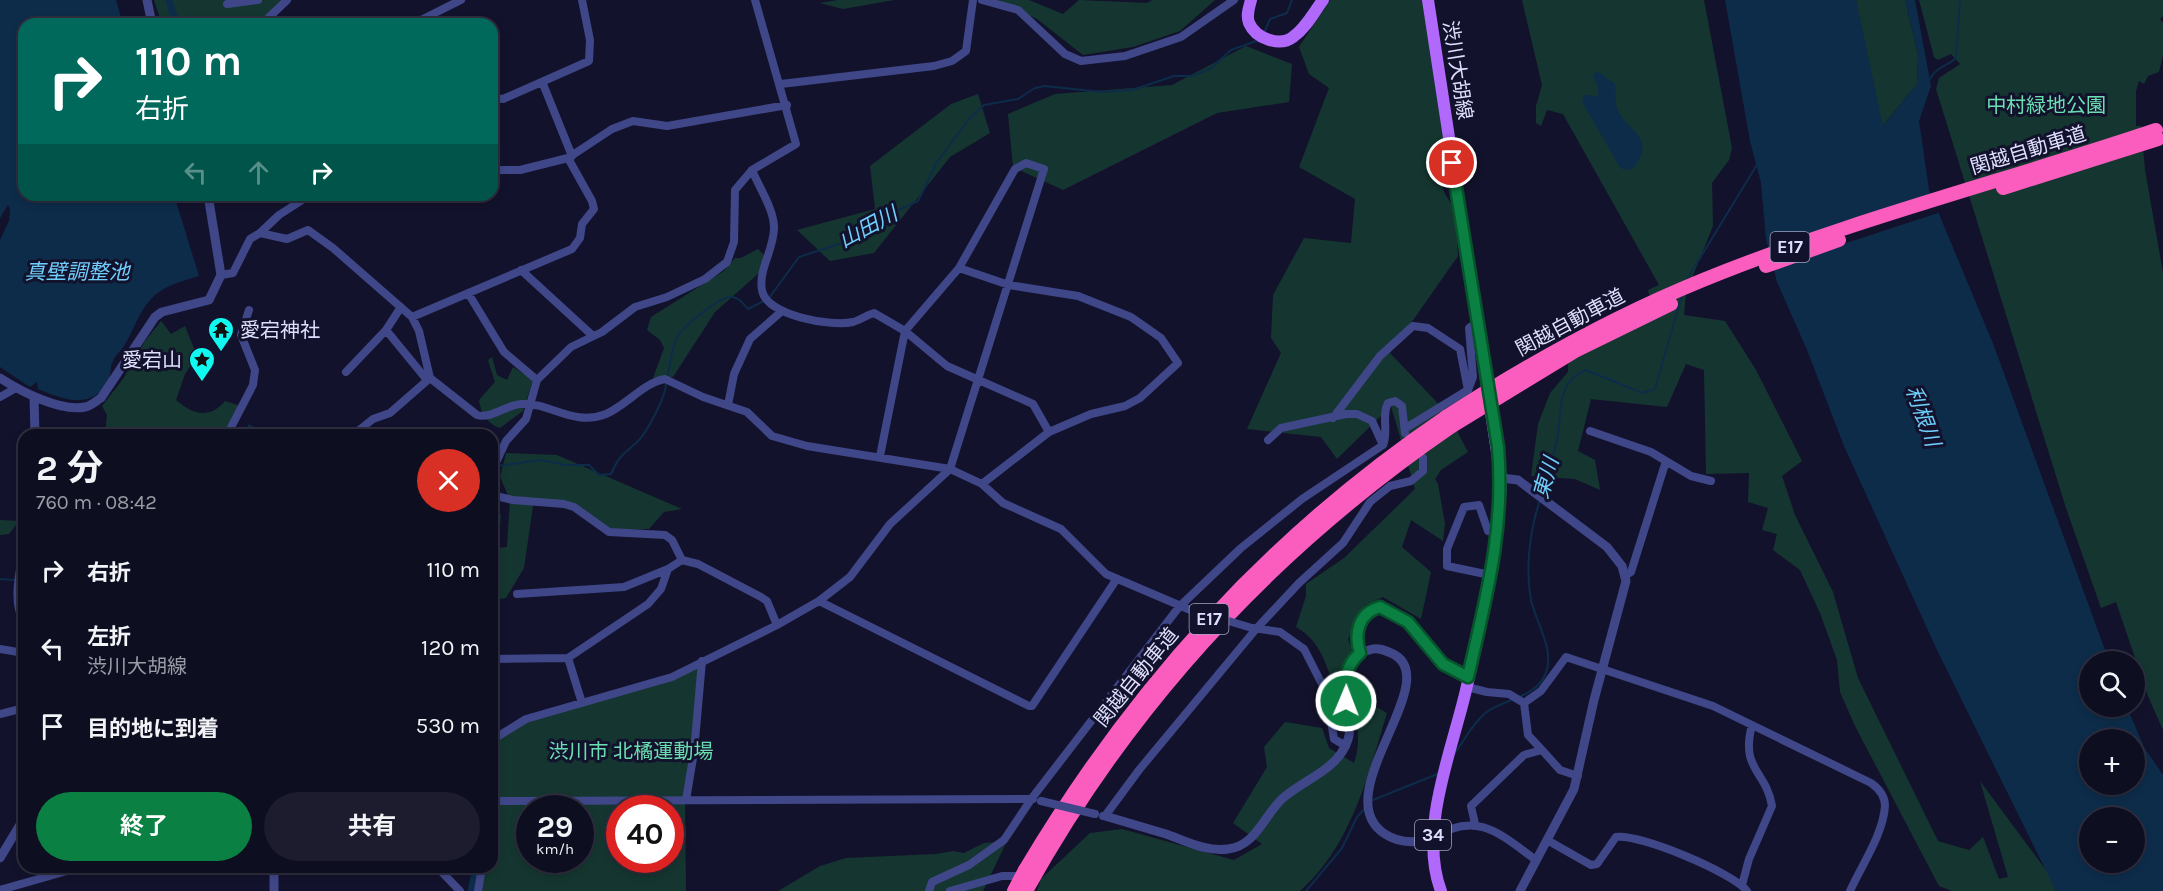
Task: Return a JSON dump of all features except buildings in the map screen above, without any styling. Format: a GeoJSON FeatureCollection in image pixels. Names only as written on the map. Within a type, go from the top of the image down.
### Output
{"type":"FeatureCollection","features":[{"type":"Feature","properties":{"kind":"highway","name":"関越自動車道"},"geometry":{"type":"LineString","coordinates":[[1014,891],[1031,871],[1129,730],[1215,627],[1313,532],[1449,422],[1575,351],[1708,288],[1856,234],[2160,133]]}},
{"type":"Feature","properties":{"kind":"highway","name":"関越自動車道"},"geometry":{"type":"LineString","coordinates":[[1024,891],[1031,871]]}},
{"type":"Feature","properties":{"kind":"main road"},"geometry":{"type":"LineString","coordinates":[[1251,0],[1248,13],[1249,23],[1254,30],[1266,38],[1285,42],[1295,36],[1323,0]]}},
{"type":"Feature","properties":{"kind":"main road","name":"渋川大胡線"},"geometry":{"type":"LineString","coordinates":[[1428,0],[1501,478],[1498,533],[1468,682],[1443,780],[1433,838]]}},
{"type":"Feature","properties":{"kind":"main road","name":"34"},"geometry":{"type":"LineString","coordinates":[[1433,838],[1435,873],[1441,891]]}},
{"type":"Feature","properties":{"kind":"street"},"geometry":{"type":"LineString","coordinates":[[147,0],[151,18]]}},
{"type":"Feature","properties":{"kind":"street"},"geometry":{"type":"LineString","coordinates":[[232,0],[227,4],[258,0]]}},
{"type":"Feature","properties":{"kind":"street"},"geometry":{"type":"LineString","coordinates":[[268,18],[287,0]]}},
{"type":"Feature","properties":{"kind":"street"},"geometry":{"type":"LineString","coordinates":[[425,18],[461,0]]}},
{"type":"Feature","properties":{"kind":"street"},"geometry":{"type":"LineString","coordinates":[[498,99],[503,99],[543,84],[589,61],[590,40],[582,0]]}},
{"type":"Feature","properties":{"kind":"street"},"geometry":{"type":"LineString","coordinates":[[498,458],[506,441],[526,419],[532,405],[537,380],[571,347],[593,336],[634,307],[668,297],[705,279],[723,266],[733,250],[735,190],[752,170],[796,144],[787,105],[755,0]]}},
{"type":"Feature","properties":{"kind":"street"},"geometry":{"type":"LineString","coordinates":[[781,84],[934,66],[952,61],[966,51],[974,0]]}},
{"type":"Feature","properties":{"kind":"street"},"geometry":{"type":"LineString","coordinates":[[982,0],[1018,10],[1065,54],[1081,61],[1125,56],[1181,37],[1234,0]]}},
{"type":"Feature","properties":{"kind":"street"},"geometry":{"type":"LineString","coordinates":[[412,316],[572,249],[580,238],[582,224],[592,215],[592,201],[570,157],[543,84]]}},
{"type":"Feature","properties":{"kind":"street"},"geometry":{"type":"LineString","coordinates":[[498,169],[520,170],[570,157],[623,123],[638,120],[667,126],[787,105]]}},
{"type":"Feature","properties":{"kind":"street"},"geometry":{"type":"LineString","coordinates":[[498,736],[526,719],[672,678],[777,625],[819,600],[850,577],[890,525],[950,469],[1044,169],[1026,163],[1015,169],[959,268],[905,331],[880,456]]}},
{"type":"Feature","properties":{"kind":"street"},"geometry":{"type":"LineString","coordinates":[[752,170],[774,220],[774,230],[762,279],[762,291],[771,304],[782,310],[825,323],[852,322],[874,313],[905,331],[947,366],[1033,404],[1049,432]]}},
{"type":"Feature","properties":{"kind":"street"},"geometry":{"type":"LineString","coordinates":[[0,378],[34,397],[75,408],[90,406],[101,398],[155,317],[162,312],[209,300],[221,275],[209,201]]}},
{"type":"Feature","properties":{"kind":"street"},"geometry":{"type":"LineString","coordinates":[[221,275],[233,273],[250,240],[279,215],[301,201]]}},
{"type":"Feature","properties":{"kind":"street"},"geometry":{"type":"LineString","coordinates":[[260,233],[287,239],[308,230],[340,254],[412,316],[419,331],[429,379]]}},
{"type":"Feature","properties":{"kind":"street"},"geometry":{"type":"LineString","coordinates":[[959,268],[1009,285],[1077,296],[1131,317],[1161,338],[1178,363],[1140,398],[1125,406],[1091,414],[1049,432],[982,484]]}},
{"type":"Feature","properties":{"kind":"street"},"geometry":{"type":"LineString","coordinates":[[521,270],[593,336]]}},
{"type":"Feature","properties":{"kind":"street"},"geometry":{"type":"LineString","coordinates":[[468,292],[483,321],[504,352],[537,380]]}},
{"type":"Feature","properties":{"kind":"street"},"geometry":{"type":"LineString","coordinates":[[346,372],[386,330],[401,307]]}},
{"type":"Feature","properties":{"kind":"street"},"geometry":{"type":"LineString","coordinates":[[230,429],[253,385],[255,370],[241,335],[249,310]]}},
{"type":"Feature","properties":{"kind":"street"},"geometry":{"type":"LineString","coordinates":[[728,405],[734,374],[750,339],[782,310]]}},
{"type":"Feature","properties":{"kind":"street"},"geometry":{"type":"LineString","coordinates":[[929,891],[932,882],[969,864],[1004,840],[1032,798],[1179,607],[1241,548],[1302,499],[1383,445],[1386,438],[1388,403],[1395,401],[1402,406],[1405,431],[1468,390],[1473,376],[1470,328],[1476,323]]}},
{"type":"Feature","properties":{"kind":"street"},"geometry":{"type":"LineString","coordinates":[[1333,418],[1380,356],[1413,326],[1428,328],[1460,349],[1468,390]]}},
{"type":"Feature","properties":{"kind":"street"},"geometry":{"type":"LineString","coordinates":[[386,330],[429,379],[477,415],[486,417],[520,404],[532,405],[577,418],[604,415],[651,384],[665,379],[747,412],[771,436],[807,447],[880,456],[950,469],[982,484],[1004,503],[1061,529],[1106,574],[1116,580],[1179,607],[1254,628],[1280,632],[1305,649],[1326,692],[1334,739],[1346,746]]}},
{"type":"Feature","properties":{"kind":"street"},"geometry":{"type":"LineString","coordinates":[[360,429],[373,419],[390,412],[429,379]]}},
{"type":"Feature","properties":{"kind":"street"},"geometry":{"type":"LineString","coordinates":[[0,397],[16,388]]}},
{"type":"Feature","properties":{"kind":"street"},"geometry":{"type":"LineString","coordinates":[[34,397],[35,429]]}},
{"type":"Feature","properties":{"kind":"street"},"geometry":{"type":"LineString","coordinates":[[1268,440],[1281,428],[1357,414],[1372,421],[1383,445]]}},
{"type":"Feature","properties":{"kind":"street"},"geometry":{"type":"LineString","coordinates":[[1590,431],[1651,452],[1691,476],[1711,481]]}},
{"type":"Feature","properties":{"kind":"street"},"geometry":{"type":"LineString","coordinates":[[1105,816],[1145,762],[1254,628],[1343,543],[1370,502],[1390,486],[1411,481],[1423,471],[1423,458]]}},
{"type":"Feature","properties":{"kind":"street"},"geometry":{"type":"LineString","coordinates":[[1625,576],[1630,572],[1666,461]]}},
{"type":"Feature","properties":{"kind":"street"},"geometry":{"type":"LineString","coordinates":[[1501,478],[1518,480],[1607,548],[1618,559],[1625,576],[1578,776],[1520,891]]}},
{"type":"Feature","properties":{"kind":"street"},"geometry":{"type":"LineString","coordinates":[[498,496],[574,507],[609,532],[665,535],[678,548],[682,560]]}},
{"type":"Feature","properties":{"kind":"street"},"geometry":{"type":"LineString","coordinates":[[1490,575],[1447,566],[1447,549],[1464,507],[1479,505],[1488,531],[1498,533]]}},
{"type":"Feature","properties":{"kind":"street"},"geometry":{"type":"LineString","coordinates":[[517,594],[624,587],[668,569],[682,560],[698,564],[767,601],[777,625]]}},
{"type":"Feature","properties":{"kind":"street"},"geometry":{"type":"LineString","coordinates":[[498,658],[568,658],[648,604],[661,590],[668,569]]}},
{"type":"Feature","properties":{"kind":"street"},"geometry":{"type":"LineString","coordinates":[[819,600],[1032,706],[1116,580]]}},
{"type":"Feature","properties":{"kind":"street"},"geometry":{"type":"LineString","coordinates":[[1360,653],[1356,634],[1363,618],[1373,609],[1380,607],[1408,622],[1443,664],[1468,682],[1519,700],[1541,690],[1566,657],[1602,667],[1713,706],[1752,724],[1880,790],[1885,805],[1879,829],[1850,891]]}},
{"type":"Feature","properties":{"kind":"street"},"geometry":{"type":"LineString","coordinates":[[0,649],[18,652]]}},
{"type":"Feature","properties":{"kind":"street"},"geometry":{"type":"LineString","coordinates":[[498,801],[1032,798],[1105,816],[1215,850],[1235,848],[1251,838],[1282,799],[1330,765],[1346,746],[1351,723],[1345,690],[1346,676],[1353,659],[1360,653],[1372,649],[1388,651],[1396,655],[1406,672],[1405,692],[1372,777],[1368,804],[1370,815],[1380,831],[1396,839],[1414,842],[1433,838],[1457,826],[1475,824],[1494,830],[1536,860]]}},
{"type":"Feature","properties":{"kind":"street"},"geometry":{"type":"LineString","coordinates":[[568,658],[582,703]]}},
{"type":"Feature","properties":{"kind":"street"},"geometry":{"type":"LineString","coordinates":[[686,800],[694,752],[702,661]]}},
{"type":"Feature","properties":{"kind":"street"},"geometry":{"type":"LineString","coordinates":[[1519,700],[1528,735],[1560,770],[1578,776]]}},
{"type":"Feature","properties":{"kind":"street"},"geometry":{"type":"LineString","coordinates":[[0,714],[18,710]]}},
{"type":"Feature","properties":{"kind":"street"},"geometry":{"type":"LineString","coordinates":[[1547,840],[1591,865],[1597,864],[1616,837],[1623,836],[1690,859],[1745,888],[1749,858],[1772,806],[1750,764],[1748,739],[1752,724]]}},
{"type":"Feature","properties":{"kind":"street"},"geometry":{"type":"LineString","coordinates":[[1475,824],[1471,806],[1524,755],[1542,750]]}},
{"type":"Feature","properties":{"kind":"street"},"geometry":{"type":"LineString","coordinates":[[0,858],[18,828]]}},
{"type":"Feature","properties":{"kind":"street"},"geometry":{"type":"LineString","coordinates":[[0,890],[60,873]]}},
{"type":"Feature","properties":{"kind":"street"},"geometry":{"type":"LineString","coordinates":[[274,873],[274,891]]}},
{"type":"Feature","properties":{"kind":"street"},"geometry":{"type":"LineString","coordinates":[[443,873],[460,891]]}},
{"type":"Feature","properties":{"kind":"street"},"geometry":{"type":"LineString","coordinates":[[478,891],[481,873]]}},
{"type":"Feature","properties":{"kind":"street"},"geometry":{"type":"LineString","coordinates":[[950,891],[1002,876],[1016,876],[1024,885],[1024,891]]}},
{"type":"Feature","properties":{"kind":"green space"},"geometry":{"type":"Polygon","coordinates":[[[154,0],[291,0],[261,18],[160,18],[154,0]]]}},
{"type":"Feature","properties":{"kind":"green space"},"geometry":{"type":"Polygon","coordinates":[[[838,0],[894,0],[843,9],[820,3],[838,0]]]}},
{"type":"Feature","properties":{"kind":"green space"},"geometry":{"type":"Polygon","coordinates":[[[997,0],[1029,0],[1063,14],[1079,0],[1147,3],[1152,0],[1215,0],[1180,31],[1133,47],[1083,55],[1037,19],[997,0]]]}},
{"type":"Feature","properties":{"kind":"green space"},"geometry":{"type":"Polygon","coordinates":[[[1330,0],[1422,0],[1448,157],[1439,177],[1445,194],[1455,210],[1458,256],[1390,353],[1448,414],[1468,452],[1441,470],[1435,479],[1438,484],[1445,524],[1443,541],[1411,520],[1402,547],[1431,572],[1421,619],[1383,597],[1365,605],[1348,639],[1353,653],[1344,666],[1339,682],[1331,678],[1314,642],[1296,627],[1306,596],[1306,584],[1344,558],[1415,489],[1391,406],[1337,459],[1321,437],[1247,429],[1281,353],[1271,338],[1273,295],[1304,238],[1351,243],[1355,199],[1299,167],[1329,88],[1309,74],[1299,47],[1330,0]]]}},
{"type":"Feature","properties":{"kind":"green space"},"geometry":{"type":"Polygon","coordinates":[[[1522,0],[1704,0],[1732,148],[1729,160],[1712,183],[1713,226],[1686,293],[1684,315],[1725,321],[1756,370],[1802,461],[1782,476],[1795,515],[1833,592],[1858,678],[1938,841],[1969,850],[1983,837],[1999,879],[2008,877],[1980,781],[2051,877],[2056,891],[1952,891],[1939,886],[1855,726],[1840,692],[1837,660],[1820,613],[1800,570],[1773,550],[1777,534],[1762,530],[1768,508],[1748,502],[1749,473],[1706,474],[1704,370],[1686,364],[1667,407],[1591,399],[1578,451],[1595,460],[1600,490],[1575,479],[1531,476],[1538,424],[1550,393],[1568,372],[1568,360],[1655,314],[1648,290],[1659,285],[1563,114],[1547,110],[1541,126],[1536,123],[1536,106],[1542,85],[1522,0]]]}},
{"type":"Feature","properties":{"kind":"green space"},"geometry":{"type":"Polygon","coordinates":[[[1856,0],[1905,0],[1918,55],[1917,84],[1882,127],[1856,0]]]}},
{"type":"Feature","properties":{"kind":"green space","name":"中村緑地公園"},"geometry":{"type":"Polygon","coordinates":[[[1919,0],[2163,0],[2163,16],[2160,19],[2163,23],[2163,55],[2159,72],[2148,76],[2144,84],[2139,81],[2136,91],[2136,126],[2141,126],[2145,170],[2163,273],[2163,730],[2145,687],[2145,651],[2133,651],[2116,602],[2101,608],[2066,508],[1936,89],[1939,78],[1960,64],[1951,54],[1938,60],[1934,57],[1919,0]]]}},
{"type":"Feature","properties":{"kind":"green space"},"geometry":{"type":"Polygon","coordinates":[[[1246,46],[1292,64],[1289,102],[1217,113],[1063,190],[1013,167],[1008,114],[1055,94],[1172,85],[1246,46]]]}},
{"type":"Feature","properties":{"kind":"green space"},"geometry":{"type":"Polygon","coordinates":[[[978,94],[990,133],[950,157],[874,253],[830,261],[797,230],[875,209],[870,166],[951,104],[978,94]]]}},
{"type":"Feature","properties":{"kind":"green space"},"geometry":{"type":"Polygon","coordinates":[[[758,249],[764,255],[759,273],[715,312],[673,377],[653,378],[664,348],[660,340],[647,330],[651,317],[724,271],[735,258],[741,258],[758,249]]]}},
{"type":"Feature","properties":{"kind":"green space"},"geometry":{"type":"Polygon","coordinates":[[[161,321],[171,334],[185,326],[197,356],[185,374],[176,400],[188,409],[200,413],[213,411],[225,401],[241,406],[227,429],[106,429],[107,415],[102,406],[123,379],[145,341],[161,321]]]}},
{"type":"Feature","properties":{"kind":"green space"},"geometry":{"type":"Polygon","coordinates":[[[492,357],[497,375],[507,380],[513,367],[533,380],[523,411],[500,428],[485,417],[479,400],[495,382],[488,360],[492,357]]]}},
{"type":"Feature","properties":{"kind":"green space"},"geometry":{"type":"Polygon","coordinates":[[[506,453],[557,455],[682,509],[664,512],[649,529],[613,530],[569,503],[534,499],[524,568],[506,598],[498,599],[498,548],[507,547],[510,500],[500,477],[506,453]]]}},
{"type":"Feature","properties":{"kind":"green space"},"geometry":{"type":"Polygon","coordinates":[[[501,515],[498,548],[498,516],[501,515]]]}},
{"type":"Feature","properties":{"kind":"green space"},"geometry":{"type":"Polygon","coordinates":[[[0,520],[18,521],[9,534],[0,535],[0,520]]]}},
{"type":"Feature","properties":{"kind":"green space","name":"渋川市 北橘運動場"},"geometry":{"type":"Polygon","coordinates":[[[698,664],[693,752],[685,797],[686,891],[480,891],[483,873],[498,873],[498,739],[522,724],[663,682],[698,664]]]}},
{"type":"Feature","properties":{"kind":"green space"},"geometry":{"type":"Polygon","coordinates":[[[1355,695],[1387,713],[1365,785],[1345,832],[1318,873],[1300,891],[1037,891],[1041,879],[1090,833],[1122,829],[1234,860],[1262,844],[1233,823],[1267,767],[1264,747],[1285,722],[1322,728],[1329,748],[1354,763],[1358,738],[1355,695]]]}},
{"type":"Feature","properties":{"kind":"green space"},"geometry":{"type":"Polygon","coordinates":[[[1007,841],[983,891],[778,891],[820,866],[846,858],[936,854],[953,851],[964,853],[984,843],[1007,841]]]}},
{"type":"Feature","properties":{"kind":"water","name":"真壁調整池"},"geometry":{"type":"Polygon","coordinates":[[[0,0],[116,0],[121,18],[18,18],[18,201],[176,201],[199,276],[169,286],[158,292],[149,302],[114,359],[109,379],[95,396],[78,400],[58,397],[38,389],[37,382],[30,387],[0,367],[0,240],[9,221],[8,205],[0,218],[0,0]]]}},
{"type":"Feature","properties":{"kind":"water","name":"利根川"},"geometry":{"type":"Polygon","coordinates":[[[1725,0],[1856,0],[1883,126],[1917,84],[1918,55],[1905,0],[1915,0],[1931,86],[1919,121],[1929,190],[1994,346],[2105,651],[2079,651],[2079,717],[2131,717],[2136,729],[2079,729],[2079,795],[2145,795],[2145,748],[2163,775],[2163,891],[2056,891],[1937,650],[1844,446],[1807,350],[1777,282],[1766,239],[1761,183],[1750,141],[1725,0]]]}},
{"type":"Feature","properties":{"kind":"water"},"geometry":{"type":"Polygon","coordinates":[[[1597,71],[1615,84],[1617,108],[1641,141],[1640,158],[1633,169],[1624,170],[1619,166],[1582,102],[1584,95],[1598,96],[1598,87],[1593,76],[1597,71]]]}},
{"type":"Feature","properties":{"kind":"water"},"geometry":{"type":"Polygon","coordinates":[[[249,424],[257,429],[245,429],[249,424]]]}},
{"type":"Feature","properties":{"kind":"pier"},"geometry":{"type":"Polygon","coordinates":[[[1933,194],[1941,212],[1770,268],[1933,194]]]}},
{"type":"Feature","properties":{"kind":"waterway"},"geometry":{"type":"LineString","coordinates":[[169,0],[174,18]]}},
{"type":"Feature","properties":{"kind":"waterway","name":"山田川"},"geometry":{"type":"LineString","coordinates":[[1264,33],[1270,19],[1287,13],[1292,0]]}},
{"type":"Feature","properties":{"kind":"waterway"},"geometry":{"type":"LineString","coordinates":[[1929,80],[1939,69],[1956,58],[1960,0]]}},
{"type":"Feature","properties":{"kind":"waterway","name":"山田川"},"geometry":{"type":"LineString","coordinates":[[769,298],[799,257],[845,242],[864,226],[918,201],[937,162],[969,119],[984,105],[1018,99],[1035,88],[1045,86],[1101,92],[1132,90],[1174,76],[1192,76],[1210,69],[1231,50],[1259,40]]}},
{"type":"Feature","properties":{"kind":"waterway","name":"東川"},"geometry":{"type":"LineString","coordinates":[[1686,281],[1758,163]]}},
{"type":"Feature","properties":{"kind":"waterway","name":"東川"},"geometry":{"type":"LineString","coordinates":[[1541,494],[1557,440],[1562,400],[1569,382],[1586,370],[1642,393],[1655,389],[1682,295]]}},
{"type":"Feature","properties":{"kind":"waterway","name":"山田川"},"geometry":{"type":"LineString","coordinates":[[667,378],[677,337],[703,312],[728,297],[737,299],[748,309],[764,301]]}},
{"type":"Feature","properties":{"kind":"waterway","name":"山田川"},"geometry":{"type":"LineString","coordinates":[[498,466],[541,460],[565,465],[589,465],[599,475],[611,474],[619,459],[646,431],[659,405],[666,383]]}},
{"type":"Feature","properties":{"kind":"waterway","name":"東川"},"geometry":{"type":"LineString","coordinates":[[1454,754],[1483,715],[1527,693],[1545,675],[1548,666],[1547,647],[1533,609],[1528,575],[1531,536],[1540,500]]}},
{"type":"Feature","properties":{"kind":"waterway","name":"山田川"},"geometry":{"type":"LineString","coordinates":[[0,579],[15,580]]}},
{"type":"Feature","properties":{"kind":"waterway","name":"東川"},"geometry":{"type":"LineString","coordinates":[[1373,800],[1440,773]]}},
{"type":"Feature","properties":{"kind":"waterway","name":"東川"},"geometry":{"type":"LineString","coordinates":[[1306,891],[1342,848],[1357,817],[1367,806]]}},
{"type":"Feature","properties":{"kind":"waterway"},"geometry":{"type":"LineString","coordinates":[[471,891],[475,873]]}},
{"type":"Feature","properties":{"kind":"place","name":"愛宕神社"},"geometry":{"type":"Point","coordinates":[221,353]}},
{"type":"Feature","properties":{"kind":"place","name":"愛宕山"},"geometry":{"type":"Point","coordinates":[202,383]}},
{"type":"Feature","properties":{"kind":"route"},"geometry":{"type":"LineString","coordinates":[[1346,701],[1346,676],[1353,659],[1360,653],[1356,634],[1363,618],[1373,609],[1380,607],[1390,610],[1408,622],[1443,664],[1468,677],[1496,547],[1500,517],[1501,478],[1498,447],[1476,323],[1452,163]]}}]}
